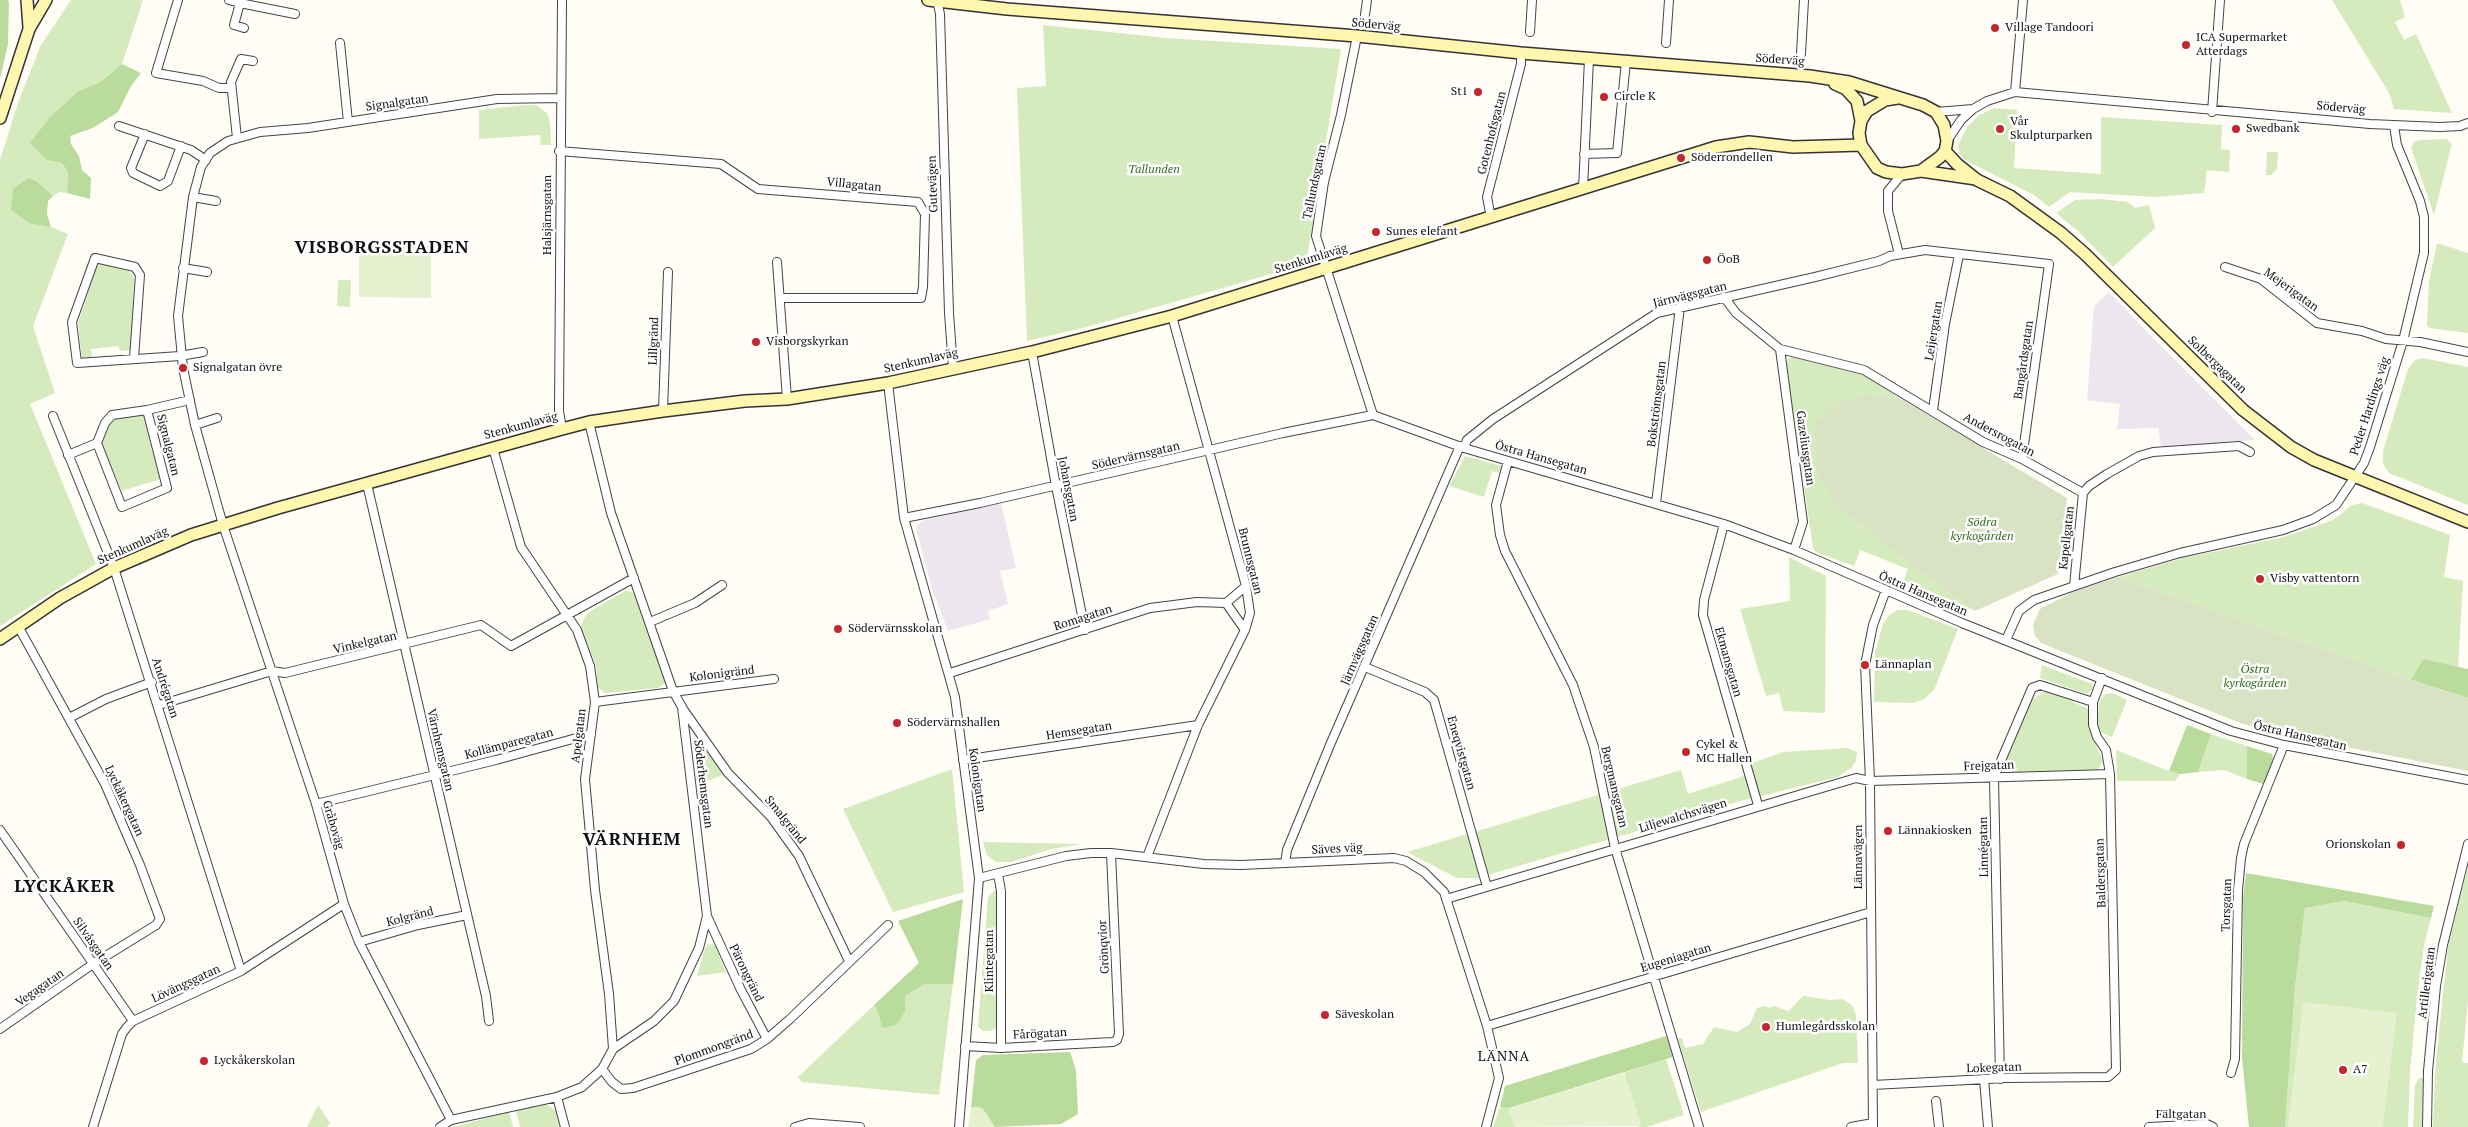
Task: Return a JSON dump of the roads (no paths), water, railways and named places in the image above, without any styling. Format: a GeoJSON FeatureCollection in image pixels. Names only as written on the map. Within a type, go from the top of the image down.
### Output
{"type":"FeatureCollection","features":[{"type":"Feature","properties":{"kind":"main road"},"geometry":{"type":"LineString","coordinates":[[27,0],[29,29]]}},
{"type":"Feature","properties":{"kind":"main road"},"geometry":{"type":"LineString","coordinates":[[0,118],[29,29],[46,0]]}},
{"type":"Feature","properties":{"kind":"main road","name":"Söderväg"},"geometry":{"type":"LineString","coordinates":[[934,0],[1007,9],[1357,36],[1521,53],[1822,78],[1857,84],[1898,98]]}},
{"type":"Feature","properties":{"kind":"main road","name":"Söderväg"},"geometry":{"type":"LineString","coordinates":[[1822,78],[1846,89],[1857,102],[1861,121]]}},
{"type":"Feature","properties":{"kind":"main road"},"geometry":{"type":"LineString","coordinates":[[1898,98],[1923,105],[1936,112],[1944,125],[1946,146],[1934,163],[1920,171],[1902,174],[1886,172],[1877,168],[1861,146],[1859,133],[1861,121],[1867,111],[1876,104],[1898,98]]}},
{"type":"Feature","properties":{"kind":"main road","name":"Stenkumlaväg"},"geometry":{"type":"LineString","coordinates":[[0,639],[60,598],[114,568],[157,548],[223,525],[562,429],[589,422],[663,411],[746,401],[788,399],[888,383],[1032,352],[1172,316],[1724,146],[1749,142],[1793,147],[1861,146]]}},
{"type":"Feature","properties":{"kind":"main road","name":"Solbergagatan"},"geometry":{"type":"LineString","coordinates":[[1946,146],[1977,180]]}},
{"type":"Feature","properties":{"kind":"main road","name":"Solbergagatan"},"geometry":{"type":"LineString","coordinates":[[1920,171],[1977,180],[2010,196],[2067,238],[2256,422],[2306,455],[2355,477],[2468,522]]}},
{"type":"Feature","properties":{"kind":"street"},"geometry":{"type":"LineString","coordinates":[[178,0],[156,73],[203,81],[219,88],[230,88]]}},
{"type":"Feature","properties":{"kind":"street"},"geometry":{"type":"LineString","coordinates":[[229,0],[295,14]]}},
{"type":"Feature","properties":{"kind":"street","name":"Halsjärnsgatan"},"geometry":{"type":"LineString","coordinates":[[562,0],[559,151],[559,411],[562,429]]}},
{"type":"Feature","properties":{"kind":"street","name":"Gutevägen"},"geometry":{"type":"LineString","coordinates":[[934,0],[940,14],[948,305],[953,368]]}},
{"type":"Feature","properties":{"kind":"street"},"geometry":{"type":"LineString","coordinates":[[1365,15],[1367,0]]}},
{"type":"Feature","properties":{"kind":"street"},"geometry":{"type":"LineString","coordinates":[[1530,32],[1532,0]]}},
{"type":"Feature","properties":{"kind":"street"},"geometry":{"type":"LineString","coordinates":[[1666,43],[1668,0]]}},
{"type":"Feature","properties":{"kind":"street"},"geometry":{"type":"LineString","coordinates":[[1801,54],[1804,0]]}},
{"type":"Feature","properties":{"kind":"street"},"geometry":{"type":"LineString","coordinates":[[2015,92],[2024,0]]}},
{"type":"Feature","properties":{"kind":"street"},"geometry":{"type":"LineString","coordinates":[[2212,112],[2220,0]]}},
{"type":"Feature","properties":{"kind":"street"},"geometry":{"type":"LineString","coordinates":[[240,3],[234,24],[244,28]]}},
{"type":"Feature","properties":{"kind":"street","name":"Tallundsgatan"},"geometry":{"type":"LineString","coordinates":[[1357,36],[1342,115],[1324,182],[1316,236],[1373,415]]}},
{"type":"Feature","properties":{"kind":"street"},"geometry":{"type":"LineString","coordinates":[[340,43],[348,122]]}},
{"type":"Feature","properties":{"kind":"street","name":"Gotenhofsgatan"},"geometry":{"type":"LineString","coordinates":[[1491,218],[1487,197],[1521,64],[1521,53]]}},
{"type":"Feature","properties":{"kind":"street"},"geometry":{"type":"LineString","coordinates":[[1583,189],[1589,58]]}},
{"type":"Feature","properties":{"kind":"street"},"geometry":{"type":"LineString","coordinates":[[237,138],[230,88],[241,59],[253,61]]}},
{"type":"Feature","properties":{"kind":"street"},"geometry":{"type":"LineString","coordinates":[[1584,154],[1617,153],[1626,61]]}},
{"type":"Feature","properties":{"kind":"street","name":"Söderväg"},"geometry":{"type":"LineString","coordinates":[[1946,146],[1961,120],[1973,109],[1987,101],[2015,92],[2212,112],[2394,126],[2446,127],[2460,126],[2468,123]]}},
{"type":"Feature","properties":{"kind":"street","name":"Signalgatan"},"geometry":{"type":"LineString","coordinates":[[223,525],[195,425],[180,356],[178,316],[193,197],[201,167],[206,160],[219,147],[237,138],[260,132],[348,122],[497,98],[560,98]]}},
{"type":"Feature","properties":{"kind":"street","name":"Söderväg"},"geometry":{"type":"LineString","coordinates":[[1936,112],[1973,109]]}},
{"type":"Feature","properties":{"kind":"street"},"geometry":{"type":"LineString","coordinates":[[119,126],[181,146],[206,160]]}},
{"type":"Feature","properties":{"kind":"street","name":"Peder Hardings väg"},"geometry":{"type":"LineString","coordinates":[[2006,640],[2024,606],[2074,586],[2180,553],[2283,530],[2313,519],[2336,505],[2355,477],[2370,447],[2403,341],[2424,253],[2426,236],[2420,202],[2397,146],[2394,126]]}},
{"type":"Feature","properties":{"kind":"street"},"geometry":{"type":"LineString","coordinates":[[145,134],[131,168],[133,173],[160,186],[168,181],[181,146]]}},
{"type":"Feature","properties":{"kind":"street","name":"Villagatan"},"geometry":{"type":"LineString","coordinates":[[559,151],[722,164],[758,190],[918,202],[925,214],[924,287],[921,298],[781,298]]}},
{"type":"Feature","properties":{"kind":"street"},"geometry":{"type":"LineString","coordinates":[[1899,254],[1888,211],[1888,191],[1902,174]]}},
{"type":"Feature","properties":{"kind":"street"},"geometry":{"type":"LineString","coordinates":[[193,197],[216,201]]}},
{"type":"Feature","properties":{"kind":"street","name":"Järnvägsgatan"},"geometry":{"type":"LineString","coordinates":[[1285,863],[1287,850],[1462,447],[1467,440],[1488,423],[1647,318],[1680,307],[1815,277],[1899,254],[1925,250],[2049,264]]}},
{"type":"Feature","properties":{"kind":"street","name":"Leijergatan"},"geometry":{"type":"LineString","coordinates":[[1933,410],[1945,324],[1959,255]]}},
{"type":"Feature","properties":{"kind":"street"},"geometry":{"type":"LineString","coordinates":[[134,358],[140,275],[135,268],[95,258],[72,322],[77,363],[180,356],[203,352]]}},
{"type":"Feature","properties":{"kind":"street"},"geometry":{"type":"LineString","coordinates":[[777,262],[788,399]]}},
{"type":"Feature","properties":{"kind":"street","name":"Bangårdsgatan"},"geometry":{"type":"LineString","coordinates":[[2022,459],[2049,264]]}},
{"type":"Feature","properties":{"kind":"street","name":"Mejerigatan"},"geometry":{"type":"LineString","coordinates":[[2225,267],[2261,280],[2317,323],[2468,352]]}},
{"type":"Feature","properties":{"kind":"street"},"geometry":{"type":"LineString","coordinates":[[183,268],[207,272]]}},
{"type":"Feature","properties":{"kind":"street","name":"Lillgränd"},"geometry":{"type":"LineString","coordinates":[[663,411],[668,272]]}},
{"type":"Feature","properties":{"kind":"street","name":"Andersrogatan"},"geometry":{"type":"LineString","coordinates":[[1724,297],[1736,313],[1780,348],[1864,370],[1983,442],[2022,459],[2083,493]]}},
{"type":"Feature","properties":{"kind":"street","name":"Bokströmsgatan"},"geometry":{"type":"LineString","coordinates":[[1656,503],[1680,307]]}},
{"type":"Feature","properties":{"kind":"street","name":"Brunnsgatan"},"geometry":{"type":"LineString","coordinates":[[1148,857],[1198,725],[1245,630],[1250,613],[1246,586],[1172,316]]}},
{"type":"Feature","properties":{"kind":"street","name":"Gazeliusgatan"},"geometry":{"type":"LineString","coordinates":[[1780,348],[1803,522],[1794,550]]}},
{"type":"Feature","properties":{"kind":"street","name":"Johansgatan"},"geometry":{"type":"LineString","coordinates":[[1032,352],[1056,486],[1085,630]]}},
{"type":"Feature","properties":{"kind":"street","name":"Kolonigatan"},"geometry":{"type":"LineString","coordinates":[[888,383],[904,518],[950,672],[979,878],[959,1127]]}},
{"type":"Feature","properties":{"kind":"street","name":"Signalgatan"},"geometry":{"type":"LineString","coordinates":[[147,410],[167,488],[122,507],[97,443],[105,423],[112,415],[147,410],[190,400]]}},
{"type":"Feature","properties":{"kind":"street","name":"Östra Hansegatan"},"geometry":{"type":"LineString","coordinates":[[1373,415],[1462,447],[1724,524],[1794,550],[2006,640],[2231,731],[2284,746],[2468,780]]}},
{"type":"Feature","properties":{"kind":"street","name":"Södervärnsgatan"},"geometry":{"type":"LineString","coordinates":[[904,518],[1056,486],[1283,433],[1373,415]]}},
{"type":"Feature","properties":{"kind":"street","name":"Andrégatan"},"geometry":{"type":"LineString","coordinates":[[53,416],[114,568],[152,682],[241,971]]}},
{"type":"Feature","properties":{"kind":"street"},"geometry":{"type":"LineString","coordinates":[[195,425],[217,418]]}},
{"type":"Feature","properties":{"kind":"street","name":"Söderhemsgatan"},"geometry":{"type":"LineString","coordinates":[[440,1127],[451,1120],[557,1096],[582,1087],[602,1070],[613,1049],[654,1020],[674,1001],[699,948],[707,916],[682,707],[673,691],[612,513],[589,422]]}},
{"type":"Feature","properties":{"kind":"street"},"geometry":{"type":"LineString","coordinates":[[68,455],[97,443]]}},
{"type":"Feature","properties":{"kind":"street"},"geometry":{"type":"LineString","coordinates":[[2083,493],[2089,486],[2107,474],[2139,456],[2153,452],[2239,446],[2250,452]]}},
{"type":"Feature","properties":{"kind":"street","name":"Apelgatan"},"geometry":{"type":"LineString","coordinates":[[493,448],[521,547],[577,630],[590,666],[595,702],[585,779],[595,890],[609,994],[613,1049]]}},
{"type":"Feature","properties":{"kind":"street","name":"Bergmansgatan"},"geometry":{"type":"LineString","coordinates":[[1508,461],[1496,505],[1500,535],[1505,551],[1573,684],[1594,747],[1616,848],[1699,1127]]}},
{"type":"Feature","properties":{"kind":"street","name":"Värnhemsgatan"},"geometry":{"type":"LineString","coordinates":[[367,484],[486,996],[489,1021]]}},
{"type":"Feature","properties":{"kind":"street","name":"Kapellgatan"},"geometry":{"type":"LineString","coordinates":[[2074,586],[2083,493]]}},
{"type":"Feature","properties":{"kind":"street","name":"Ekmansgatan"},"geometry":{"type":"LineString","coordinates":[[1724,524],[1704,600],[1702,615],[1758,805]]}},
{"type":"Feature","properties":{"kind":"street","name":"Gråboväg"},"geometry":{"type":"LineString","coordinates":[[223,525],[316,804],[344,904],[359,942],[451,1120]]}},
{"type":"Feature","properties":{"kind":"street"},"geometry":{"type":"LineString","coordinates":[[566,616],[634,578]]}},
{"type":"Feature","properties":{"kind":"street"},"geometry":{"type":"LineString","coordinates":[[650,622],[695,603],[722,585]]}},
{"type":"Feature","properties":{"kind":"street"},"geometry":{"type":"LineString","coordinates":[[1245,630],[1226,603],[1246,586]]}},
{"type":"Feature","properties":{"kind":"street","name":"Lännavägen"},"geometry":{"type":"LineString","coordinates":[[1873,1125],[1870,781],[1865,665],[1873,625],[1886,590]]}},
{"type":"Feature","properties":{"kind":"street","name":"Romagatan"},"geometry":{"type":"LineString","coordinates":[[950,672],[1150,608],[1197,602],[1226,603]]}},
{"type":"Feature","properties":{"kind":"street","name":"Vinkelgatan"},"geometry":{"type":"LineString","coordinates":[[159,705],[272,671],[285,673],[481,625],[510,646],[566,616]]}},
{"type":"Feature","properties":{"kind":"street","name":"Lyckåkergatan"},"geometry":{"type":"LineString","coordinates":[[18,626],[105,784],[140,864],[160,919],[156,926],[93,964]]}},
{"type":"Feature","properties":{"kind":"street","name":"Eneqvistgatan"},"geometry":{"type":"LineString","coordinates":[[1365,667],[1425,692],[1434,700],[1487,887]]}},
{"type":"Feature","properties":{"kind":"street","name":"Baldersgatan"},"geometry":{"type":"LineString","coordinates":[[2102,678],[2093,702],[2093,725],[2097,737],[2106,750],[2110,774],[2118,1062],[2115,1072]]}},
{"type":"Feature","properties":{"kind":"street","name":"Kolonigränd"},"geometry":{"type":"LineString","coordinates":[[595,702],[774,679]]}},
{"type":"Feature","properties":{"kind":"street"},"geometry":{"type":"LineString","coordinates":[[69,718],[106,699],[152,682]]}},
{"type":"Feature","properties":{"kind":"street","name":"Linnégatan"},"geometry":{"type":"LineString","coordinates":[[2000,1079],[1994,777],[2032,688],[2040,685],[2093,702]]}},
{"type":"Feature","properties":{"kind":"street","name":"Smalgränd"},"geometry":{"type":"LineString","coordinates":[[682,707],[728,773],[771,817],[799,856],[849,961]]}},
{"type":"Feature","properties":{"kind":"street","name":"Hemsegatan"},"geometry":{"type":"LineString","coordinates":[[963,760],[1198,725]]}},
{"type":"Feature","properties":{"kind":"street","name":"Kollämparegatan"},"geometry":{"type":"LineString","coordinates":[[316,804],[590,734]]}},
{"type":"Feature","properties":{"kind":"street","name":"Torsgatan"},"geometry":{"type":"LineString","coordinates":[[2231,1073],[2235,1059],[2238,890],[2241,858],[2244,844],[2284,746]]}},
{"type":"Feature","properties":{"kind":"street","name":"Frejgatan"},"geometry":{"type":"LineString","coordinates":[[1870,781],[2110,774]]}},
{"type":"Feature","properties":{"kind":"street","name":"Liljewalchsvägen"},"geometry":{"type":"LineString","coordinates":[[1446,899],[1758,805],[1856,778],[1870,781]]}},
{"type":"Feature","properties":{"kind":"street","name":"Silvåsgatan"},"geometry":{"type":"LineString","coordinates":[[0,830],[133,1022]]}},
{"type":"Feature","properties":{"kind":"street","name":"Artillerigatan"},"geometry":{"type":"LineString","coordinates":[[2427,1127],[2428,1071],[2436,986],[2442,946],[2468,844]]}},
{"type":"Feature","properties":{"kind":"street","name":"Säves väg"},"geometry":{"type":"LineString","coordinates":[[979,878],[1066,856],[1112,853],[1204,864],[1285,863],[1394,858],[1406,861],[1424,872],[1439,886],[1446,899],[1487,1026],[1499,1078],[1486,1127]]}},
{"type":"Feature","properties":{"kind":"street","name":"Grönqvior"},"geometry":{"type":"LineString","coordinates":[[1112,853],[1120,1034],[1117,1040]]}},
{"type":"Feature","properties":{"kind":"street","name":"Klintegatan"},"geometry":{"type":"LineString","coordinates":[[998,874],[1002,891],[1001,1048]]}},
{"type":"Feature","properties":{"kind":"street","name":"Lövängsgatan"},"geometry":{"type":"LineString","coordinates":[[133,1022],[241,971],[344,904]]}},
{"type":"Feature","properties":{"kind":"street","name":"Eugeniagatan"},"geometry":{"type":"LineString","coordinates":[[1487,1026],[1872,912]]}},
{"type":"Feature","properties":{"kind":"street","name":"Kolgränd"},"geometry":{"type":"LineString","coordinates":[[359,942],[418,925],[467,915]]}},
{"type":"Feature","properties":{"kind":"street","name":"Pärongränd"},"geometry":{"type":"LineString","coordinates":[[707,916],[740,990],[767,1039]]}},
{"type":"Feature","properties":{"kind":"street","name":"Plommongränd"},"geometry":{"type":"LineString","coordinates":[[602,1070],[621,1089],[633,1088],[751,1049],[767,1039],[888,925]]}},
{"type":"Feature","properties":{"kind":"street","name":"Vegagatan"},"geometry":{"type":"LineString","coordinates":[[0,1030],[93,964]]}},
{"type":"Feature","properties":{"kind":"street"},"geometry":{"type":"LineString","coordinates":[[93,1127],[122,1034],[133,1022]]}},
{"type":"Feature","properties":{"kind":"street","name":"Fårögatan"},"geometry":{"type":"LineString","coordinates":[[965,1046],[1001,1048],[1113,1042],[1117,1040]]}},
{"type":"Feature","properties":{"kind":"street","name":"Lokegatan"},"geometry":{"type":"LineString","coordinates":[[1873,1085],[1984,1079],[2108,1077],[2115,1072]]}},
{"type":"Feature","properties":{"kind":"street"},"geometry":{"type":"LineString","coordinates":[[1984,1079],[1988,1127]]}},
{"type":"Feature","properties":{"kind":"street"},"geometry":{"type":"LineString","coordinates":[[557,1096],[565,1127]]}},
{"type":"Feature","properties":{"kind":"street"},"geometry":{"type":"LineString","coordinates":[[1936,1101],[1939,1127]]}},
{"type":"Feature","properties":{"kind":"street"},"geometry":{"type":"LineString","coordinates":[[796,1127],[809,1123],[860,1127]]}},
{"type":"Feature","properties":{"kind":"street","name":"Fältgatan"},"geometry":{"type":"LineString","coordinates":[[2149,1127],[2207,1124],[2213,1127]]}},
{"type":"Feature","properties":{"kind":"street"},"geometry":{"type":"LineString","coordinates":[[1851,1127],[1873,1125]]}},
{"type":"Feature","properties":{"kind":"place","name":"Village Tandoori"},"geometry":{"type":"Point","coordinates":[1995,28]}},
{"type":"Feature","properties":{"kind":"place","name":"ICA Supermarket Atterdags"},"geometry":{"type":"Point","coordinates":[2186,45]}},
{"type":"Feature","properties":{"kind":"place","name":"St1"},"geometry":{"type":"Point","coordinates":[1478,92]}},
{"type":"Feature","properties":{"kind":"place","name":"Circle K"},"geometry":{"type":"Point","coordinates":[1604,97]}},
{"type":"Feature","properties":{"kind":"place","name":"Vår Skulpturparken"},"geometry":{"type":"Point","coordinates":[2000,129]}},
{"type":"Feature","properties":{"kind":"place","name":"Swedbank"},"geometry":{"type":"Point","coordinates":[2236,129]}},
{"type":"Feature","properties":{"kind":"place","name":"Söderrondellen"},"geometry":{"type":"Point","coordinates":[1681,158]}},
{"type":"Feature","properties":{"kind":"place","name":"Sunes elefant"},"geometry":{"type":"Point","coordinates":[1376,232]}},
{"type":"Feature","properties":{"kind":"place","name":"ÖoB"},"geometry":{"type":"Point","coordinates":[1707,260]}},
{"type":"Feature","properties":{"kind":"place","name":"Visborgskyrkan"},"geometry":{"type":"Point","coordinates":[756,342]}},
{"type":"Feature","properties":{"kind":"place","name":"Signalgatan övre"},"geometry":{"type":"Point","coordinates":[183,368]}},
{"type":"Feature","properties":{"kind":"place","name":"Visby vattentorn"},"geometry":{"type":"Point","coordinates":[2260,579]}},
{"type":"Feature","properties":{"kind":"place","name":"Södervärnsskolan"},"geometry":{"type":"Point","coordinates":[838,629]}},
{"type":"Feature","properties":{"kind":"place","name":"Lännaplan"},"geometry":{"type":"Point","coordinates":[1865,665]}},
{"type":"Feature","properties":{"kind":"place","name":"Södervärnshallen"},"geometry":{"type":"Point","coordinates":[897,723]}},
{"type":"Feature","properties":{"kind":"place","name":"Cykel & MC Hallen"},"geometry":{"type":"Point","coordinates":[1686,752]}},
{"type":"Feature","properties":{"kind":"place","name":"Lännakiosken"},"geometry":{"type":"Point","coordinates":[1888,831]}},
{"type":"Feature","properties":{"kind":"place","name":"Orionskolan"},"geometry":{"type":"Point","coordinates":[2401,845]}},
{"type":"Feature","properties":{"kind":"place","name":"Säveskolan"},"geometry":{"type":"Point","coordinates":[1325,1015]}},
{"type":"Feature","properties":{"kind":"place","name":"Humlegårdsskolan"},"geometry":{"type":"Point","coordinates":[1766,1027]}},
{"type":"Feature","properties":{"kind":"place","name":"Lyckåkerskolan"},"geometry":{"type":"Point","coordinates":[204,1061]}},
{"type":"Feature","properties":{"kind":"place","name":"A7"},"geometry":{"type":"Point","coordinates":[2343,1070]}},
{"type":"Feature","properties":{"kind":"district","name":"VISBORGSSTADEN"},"geometry":{"type":"Point","coordinates":[382,248]}},
{"type":"Feature","properties":{"kind":"district","name":"VÄRNHEM"},"geometry":{"type":"Point","coordinates":[632,840]}},
{"type":"Feature","properties":{"kind":"district","name":"LYCKÅKER"},"geometry":{"type":"Point","coordinates":[65,887]}},
{"type":"Feature","properties":{"kind":"district","name":"LÄNNA"},"geometry":{"type":"Point","coordinates":[1504,1057]}},
{"type":"Feature","properties":{"kind":"park label","name":"Tallunden"},"geometry":{"type":"Point","coordinates":[1154,170]}},
{"type":"Feature","properties":{"kind":"park label","name":"Södra kyrkogården"},"geometry":{"type":"Point","coordinates":[1982,530]}},
{"type":"Feature","properties":{"kind":"park label","name":"Östra kyrkogården"},"geometry":{"type":"Point","coordinates":[2255,677]}}]}
